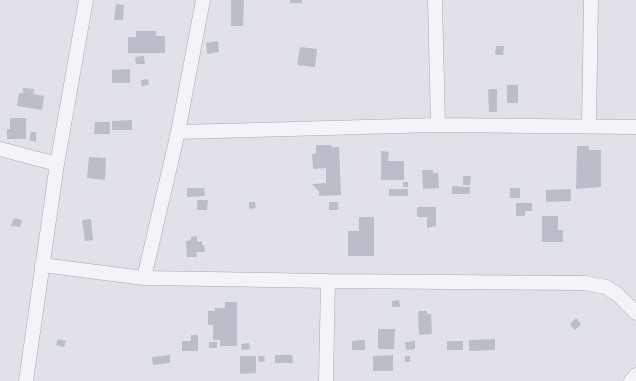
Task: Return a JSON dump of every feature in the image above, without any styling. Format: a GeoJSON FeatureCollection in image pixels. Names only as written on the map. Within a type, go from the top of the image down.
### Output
{"type":"FeatureCollection","features":[{"type":"Feature","properties":{"kind":"street"},"geometry":{"type":"LineString","coordinates":[[26,381],[57,164],[86,0]]}},
{"type":"Feature","properties":{"kind":"street"},"geometry":{"type":"LineString","coordinates":[[144,278],[178,132],[203,0]]}},
{"type":"Feature","properties":{"kind":"street"},"geometry":{"type":"LineString","coordinates":[[435,0],[438,125]]}},
{"type":"Feature","properties":{"kind":"street"},"geometry":{"type":"LineString","coordinates":[[589,126],[591,0]]}},
{"type":"Feature","properties":{"kind":"street"},"geometry":{"type":"LineString","coordinates":[[178,132],[438,125],[636,126]]}},
{"type":"Feature","properties":{"kind":"street"},"geometry":{"type":"LineString","coordinates":[[0,149],[57,164]]}},
{"type":"Feature","properties":{"kind":"street"},"geometry":{"type":"LineString","coordinates":[[42,265],[144,278],[585,283],[606,287],[617,294],[636,313]]}},
{"type":"Feature","properties":{"kind":"street"},"geometry":{"type":"LineString","coordinates":[[326,381],[328,281]]}},
{"type":"Feature","properties":{"kind":"street"},"geometry":{"type":"LineString","coordinates":[[631,381],[636,374]]}},
{"type":"Feature","properties":{"kind":"building"},"geometry":{"type":"Polygon","coordinates":[[[231,0],[244,0],[243,26],[231,26],[231,0]]]}},
{"type":"Feature","properties":{"kind":"building"},"geometry":{"type":"Polygon","coordinates":[[[290,0],[302,0],[302,3],[290,3],[290,0]]]}},
{"type":"Feature","properties":{"kind":"building"},"geometry":{"type":"Polygon","coordinates":[[[116,4],[124,5],[123,20],[114,20],[116,4]]]}},
{"type":"Feature","properties":{"kind":"building"},"geometry":{"type":"Polygon","coordinates":[[[136,31],[156,31],[156,36],[165,36],[165,53],[128,53],[128,37],[136,37],[136,31]]]}},
{"type":"Feature","properties":{"kind":"building"},"geometry":{"type":"Polygon","coordinates":[[[218,41],[219,52],[207,54],[206,43],[218,41]]]}},
{"type":"Feature","properties":{"kind":"building"},"geometry":{"type":"Polygon","coordinates":[[[496,46],[504,46],[503,55],[495,55],[496,46]]]}},
{"type":"Feature","properties":{"kind":"building"},"geometry":{"type":"Polygon","coordinates":[[[300,47],[317,49],[315,67],[297,65],[300,47]]]}},
{"type":"Feature","properties":{"kind":"building"},"geometry":{"type":"Polygon","coordinates":[[[144,56],[145,64],[136,64],[135,57],[144,56]]]}},
{"type":"Feature","properties":{"kind":"building"},"geometry":{"type":"Polygon","coordinates":[[[130,69],[130,83],[112,83],[112,70],[130,69]]]}},
{"type":"Feature","properties":{"kind":"building"},"geometry":{"type":"Polygon","coordinates":[[[148,79],[149,85],[142,86],[141,80],[148,79]]]}},
{"type":"Feature","properties":{"kind":"building"},"geometry":{"type":"Polygon","coordinates":[[[507,85],[518,85],[518,103],[507,103],[507,85]]]}},
{"type":"Feature","properties":{"kind":"building"},"geometry":{"type":"Polygon","coordinates":[[[23,88],[34,89],[33,94],[44,96],[42,110],[17,106],[19,93],[23,93],[23,88]]]}},
{"type":"Feature","properties":{"kind":"building"},"geometry":{"type":"Polygon","coordinates":[[[488,89],[497,89],[497,112],[489,112],[488,89]]]}},
{"type":"Feature","properties":{"kind":"building"},"geometry":{"type":"Polygon","coordinates":[[[10,118],[26,118],[26,139],[7,139],[7,129],[10,129],[10,118]]]}},
{"type":"Feature","properties":{"kind":"building"},"geometry":{"type":"Polygon","coordinates":[[[132,120],[132,130],[112,130],[112,121],[132,120]]]}},
{"type":"Feature","properties":{"kind":"building"},"geometry":{"type":"Polygon","coordinates":[[[95,122],[110,122],[110,134],[94,134],[95,122]]]}},
{"type":"Feature","properties":{"kind":"building"},"geometry":{"type":"Polygon","coordinates":[[[31,132],[36,132],[36,142],[29,140],[31,132]]]}},
{"type":"Feature","properties":{"kind":"building"},"geometry":{"type":"Polygon","coordinates":[[[316,145],[331,145],[332,147],[339,147],[341,195],[319,196],[319,192],[312,184],[326,183],[326,168],[313,169],[312,154],[316,154],[316,145]]]}},
{"type":"Feature","properties":{"kind":"building"},"geometry":{"type":"Polygon","coordinates":[[[577,146],[589,146],[589,150],[601,150],[601,187],[576,189],[577,146]]]}},
{"type":"Feature","properties":{"kind":"building"},"geometry":{"type":"Polygon","coordinates":[[[381,151],[389,152],[388,161],[404,161],[404,180],[381,180],[381,151]]]}},
{"type":"Feature","properties":{"kind":"building"},"geometry":{"type":"Polygon","coordinates":[[[89,157],[106,158],[105,180],[87,178],[89,157]]]}},
{"type":"Feature","properties":{"kind":"building"},"geometry":{"type":"Polygon","coordinates":[[[422,170],[433,170],[433,173],[438,173],[439,188],[423,189],[422,170]]]}},
{"type":"Feature","properties":{"kind":"building"},"geometry":{"type":"Polygon","coordinates":[[[463,176],[471,176],[470,185],[463,185],[463,176]]]}},
{"type":"Feature","properties":{"kind":"building"},"geometry":{"type":"Polygon","coordinates":[[[403,182],[408,182],[408,187],[403,187],[403,182]]]}},
{"type":"Feature","properties":{"kind":"building"},"geometry":{"type":"Polygon","coordinates":[[[452,186],[470,187],[470,194],[452,194],[452,186]]]}},
{"type":"Feature","properties":{"kind":"building"},"geometry":{"type":"Polygon","coordinates":[[[187,188],[204,188],[205,196],[187,197],[187,188]]]}},
{"type":"Feature","properties":{"kind":"building"},"geometry":{"type":"Polygon","coordinates":[[[510,188],[520,188],[520,198],[510,198],[510,188]]]}},
{"type":"Feature","properties":{"kind":"building"},"geometry":{"type":"Polygon","coordinates":[[[389,189],[408,189],[408,196],[389,196],[389,189]]]}},
{"type":"Feature","properties":{"kind":"building"},"geometry":{"type":"Polygon","coordinates":[[[571,189],[571,201],[546,202],[546,190],[571,189]]]}},
{"type":"Feature","properties":{"kind":"building"},"geometry":{"type":"Polygon","coordinates":[[[197,200],[208,200],[207,210],[197,210],[197,200]]]}},
{"type":"Feature","properties":{"kind":"building"},"geometry":{"type":"Polygon","coordinates":[[[249,202],[255,202],[256,208],[249,209],[249,202]]]}},
{"type":"Feature","properties":{"kind":"building"},"geometry":{"type":"Polygon","coordinates":[[[329,202],[338,202],[338,210],[329,210],[329,202]]]}},
{"type":"Feature","properties":{"kind":"building"},"geometry":{"type":"Polygon","coordinates":[[[516,203],[532,203],[532,211],[525,211],[525,216],[516,216],[516,203]]]}},
{"type":"Feature","properties":{"kind":"building"},"geometry":{"type":"Polygon","coordinates":[[[417,207],[436,207],[436,226],[427,228],[427,217],[417,217],[417,207]]]}},
{"type":"Feature","properties":{"kind":"building"},"geometry":{"type":"Polygon","coordinates":[[[542,216],[558,216],[558,230],[563,230],[563,242],[542,242],[542,216]]]}},
{"type":"Feature","properties":{"kind":"building"},"geometry":{"type":"Polygon","coordinates":[[[359,217],[374,217],[374,256],[348,256],[348,231],[359,231],[359,217]]]}},
{"type":"Feature","properties":{"kind":"building"},"geometry":{"type":"Polygon","coordinates":[[[14,218],[22,220],[20,227],[11,226],[14,218]]]}},
{"type":"Feature","properties":{"kind":"building"},"geometry":{"type":"Polygon","coordinates":[[[91,219],[93,240],[85,241],[82,220],[91,219]]]}},
{"type":"Feature","properties":{"kind":"building"},"geometry":{"type":"Polygon","coordinates":[[[197,236],[197,242],[202,241],[205,252],[196,252],[197,257],[187,257],[186,241],[191,240],[191,237],[197,236]]]}},
{"type":"Feature","properties":{"kind":"building"},"geometry":{"type":"Polygon","coordinates":[[[399,300],[400,307],[392,307],[392,301],[399,300]]]}},
{"type":"Feature","properties":{"kind":"building"},"geometry":{"type":"Polygon","coordinates":[[[225,302],[237,302],[237,346],[220,346],[220,340],[213,340],[213,325],[208,325],[208,311],[215,311],[215,308],[225,308],[225,302]]]}},
{"type":"Feature","properties":{"kind":"building"},"geometry":{"type":"Polygon","coordinates":[[[419,311],[427,311],[427,314],[431,314],[432,334],[419,335],[419,311]]]}},
{"type":"Feature","properties":{"kind":"building"},"geometry":{"type":"Polygon","coordinates":[[[576,318],[581,324],[575,330],[570,324],[576,318]]]}},
{"type":"Feature","properties":{"kind":"building"},"geometry":{"type":"Polygon","coordinates":[[[378,329],[395,329],[394,349],[378,349],[378,329]]]}},
{"type":"Feature","properties":{"kind":"building"},"geometry":{"type":"Polygon","coordinates":[[[191,335],[198,335],[198,351],[182,351],[182,341],[191,341],[191,335]]]}},
{"type":"Feature","properties":{"kind":"building"},"geometry":{"type":"Polygon","coordinates":[[[58,339],[66,341],[64,347],[56,345],[58,339]]]}},
{"type":"Feature","properties":{"kind":"building"},"geometry":{"type":"Polygon","coordinates":[[[495,339],[495,350],[469,351],[469,340],[495,339]]]}},
{"type":"Feature","properties":{"kind":"building"},"geometry":{"type":"Polygon","coordinates":[[[365,340],[365,350],[352,350],[352,341],[365,340]]]}},
{"type":"Feature","properties":{"kind":"building"},"geometry":{"type":"Polygon","coordinates":[[[415,341],[415,349],[406,350],[405,342],[415,341]]]}},
{"type":"Feature","properties":{"kind":"building"},"geometry":{"type":"Polygon","coordinates":[[[447,341],[463,341],[463,350],[447,350],[447,341]]]}},
{"type":"Feature","properties":{"kind":"building"},"geometry":{"type":"Polygon","coordinates":[[[209,342],[217,342],[217,348],[209,348],[209,342]]]}},
{"type":"Feature","properties":{"kind":"building"},"geometry":{"type":"Polygon","coordinates":[[[249,343],[250,349],[242,350],[241,344],[249,343]]]}},
{"type":"Feature","properties":{"kind":"building"},"geometry":{"type":"Polygon","coordinates":[[[170,355],[170,363],[153,365],[152,357],[170,355]]]}},
{"type":"Feature","properties":{"kind":"building"},"geometry":{"type":"Polygon","coordinates":[[[275,355],[292,355],[293,363],[275,363],[275,355]]]}},
{"type":"Feature","properties":{"kind":"building"},"geometry":{"type":"Polygon","coordinates":[[[393,355],[393,371],[373,371],[373,356],[393,355]]]}},
{"type":"Feature","properties":{"kind":"building"},"geometry":{"type":"Polygon","coordinates":[[[240,356],[256,356],[256,373],[240,374],[240,356]]]}},
{"type":"Feature","properties":{"kind":"building"},"geometry":{"type":"Polygon","coordinates":[[[258,356],[264,356],[265,361],[259,362],[258,356]]]}},
{"type":"Feature","properties":{"kind":"building"},"geometry":{"type":"Polygon","coordinates":[[[405,356],[410,356],[410,362],[405,362],[405,356]]]}}]}
